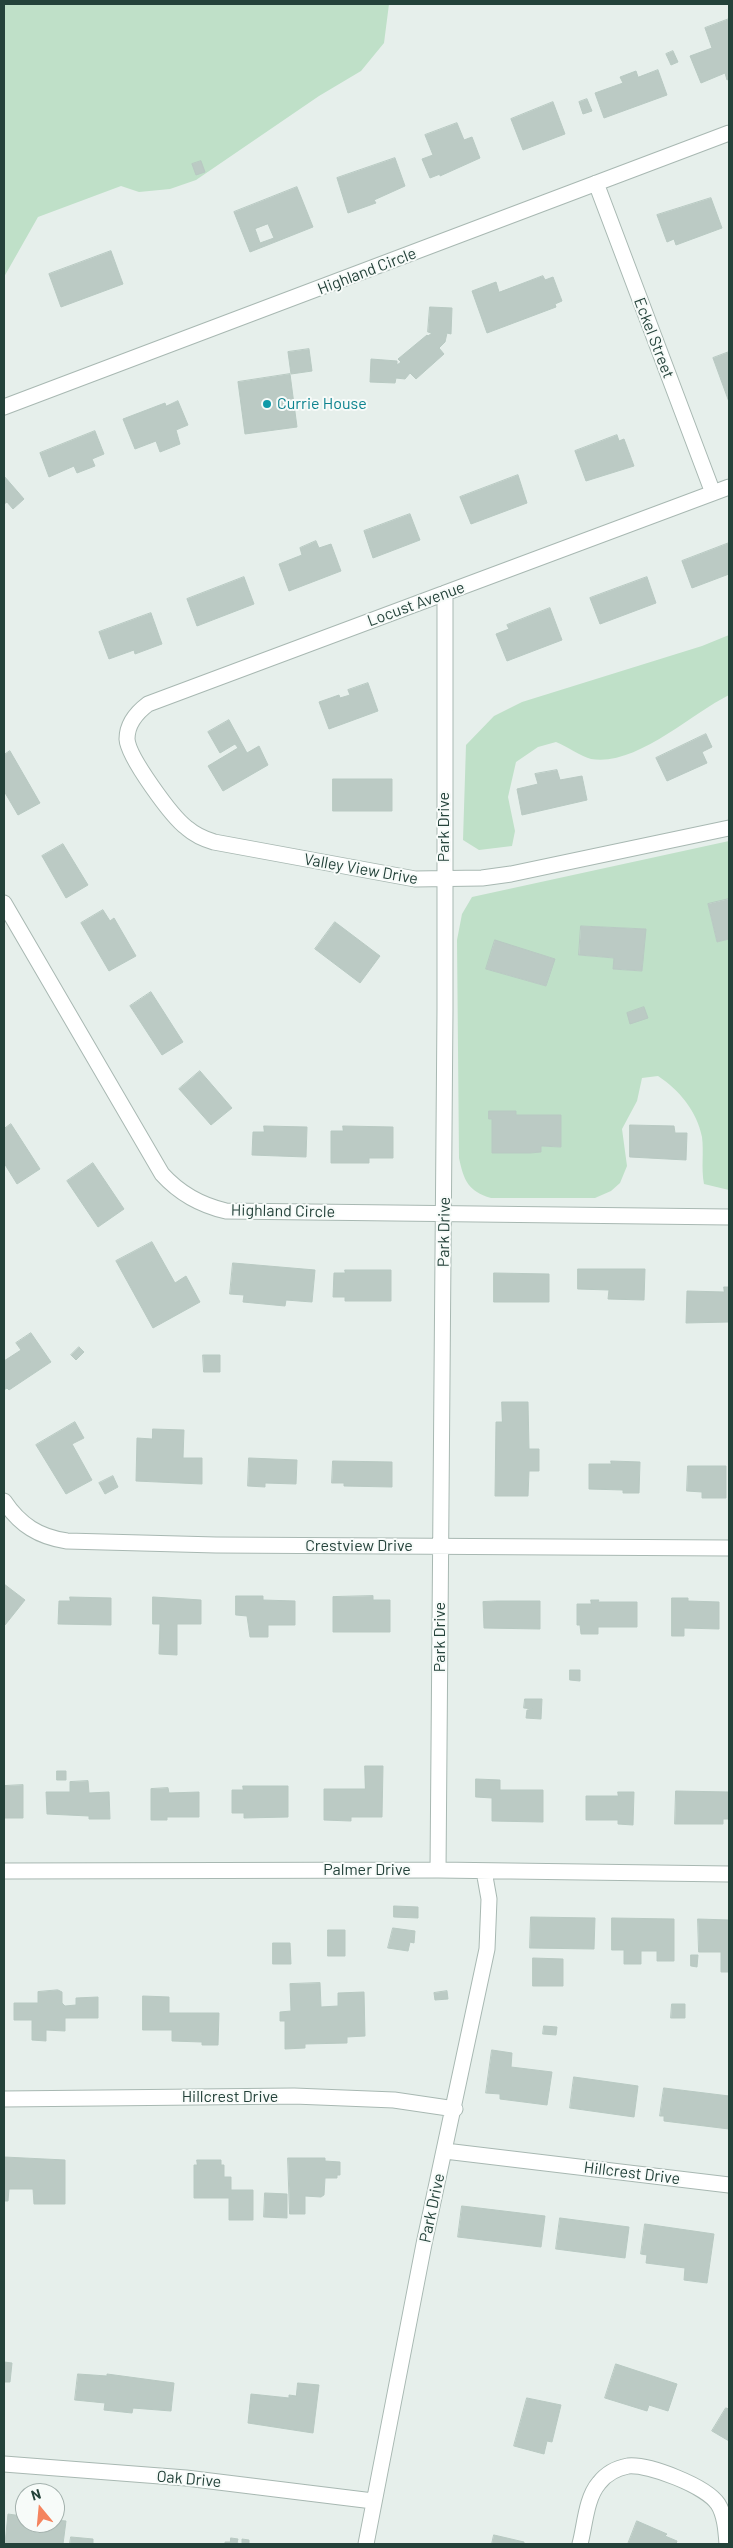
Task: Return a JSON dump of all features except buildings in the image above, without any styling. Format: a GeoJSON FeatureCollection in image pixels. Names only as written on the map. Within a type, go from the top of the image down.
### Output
{"type":"FeatureCollection","features":[{"type":"Feature","properties":{"kind":"street","name":"Highland Circle"},"geometry":{"type":"LineString","coordinates":[[4,407],[729,133]]}},
{"type":"Feature","properties":{"kind":"street","name":"Eckel Street"},"geometry":{"type":"LineString","coordinates":[[596,184],[713,493]]}},
{"type":"Feature","properties":{"kind":"street","name":"Locust Avenue"},"geometry":{"type":"LineString","coordinates":[[128,744],[131,722],[148,704],[729,487]]}},
{"type":"Feature","properties":{"kind":"street","name":"Park Drive"},"geometry":{"type":"LineString","coordinates":[[438,1870],[444,1215],[445,593]]}},
{"type":"Feature","properties":{"kind":"street","name":"Valley View Drive"},"geometry":{"type":"LineString","coordinates":[[128,744],[133,758],[175,817],[188,830],[201,837],[214,842],[415,879],[444,880],[511,874],[729,828]]}},
{"type":"Feature","properties":{"kind":"street","name":"Highland Circle"},"geometry":{"type":"LineString","coordinates":[[4,903],[162,1174],[183,1194],[209,1207],[226,1210],[444,1215],[729,1217]]}},
{"type":"Feature","properties":{"kind":"street","name":"Crestview Drive"},"geometry":{"type":"LineString","coordinates":[[4,1501],[18,1520],[30,1529],[52,1539],[68,1541],[441,1547],[729,1548]]}},
{"type":"Feature","properties":{"kind":"street","name":"Palmer Drive"},"geometry":{"type":"LineString","coordinates":[[4,1871],[438,1870],[729,1874]]}},
{"type":"Feature","properties":{"kind":"street","name":"Park Drive"},"geometry":{"type":"LineString","coordinates":[[366,2544],[373,2501],[487,1949],[489,1899],[484,1871]]}},
{"type":"Feature","properties":{"kind":"street","name":"Hillcrest Drive"},"geometry":{"type":"LineString","coordinates":[[4,2100],[311,2097],[394,2100],[455,2109]]}},
{"type":"Feature","properties":{"kind":"street","name":"Hillcrest Drive"},"geometry":{"type":"LineString","coordinates":[[445,2151],[729,2185]]}},
{"type":"Feature","properties":{"kind":"street","name":"Oak Drive"},"geometry":{"type":"LineString","coordinates":[[4,2464],[194,2479],[373,2501]]}},
{"type":"Feature","properties":{"kind":"street"},"geometry":{"type":"LineString","coordinates":[[580,2544],[591,2495],[597,2484],[610,2472],[630,2466],[651,2469],[698,2487],[710,2495],[718,2504],[724,2521],[727,2544]]}},
{"type":"Feature","properties":{"kind":"green space"},"geometry":{"type":"Polygon","coordinates":[[[4,4],[389,4],[384,43],[361,71],[319,96],[196,180],[170,189],[139,192],[121,186],[38,217],[4,277],[4,4]]]}},
{"type":"Feature","properties":{"kind":"green space"},"geometry":{"type":"Polygon","coordinates":[[[729,635],[729,695],[662,737],[626,755],[608,759],[591,759],[556,742],[538,747],[516,762],[508,797],[515,831],[512,846],[479,850],[463,840],[466,745],[494,716],[522,702],[702,646],[729,635]]]}},
{"type":"Feature","properties":{"kind":"green space"},"geometry":{"type":"Polygon","coordinates":[[[729,841],[729,899],[708,904],[717,942],[729,939],[729,1190],[704,1184],[703,1148],[700,1127],[686,1102],[658,1076],[642,1078],[637,1101],[622,1129],[627,1166],[620,1183],[611,1191],[595,1198],[491,1198],[477,1192],[468,1184],[459,1158],[457,940],[462,914],[472,897],[729,841]],[[581,926],[579,955],[614,958],[614,969],[642,971],[645,929],[581,926]],[[495,941],[487,969],[546,986],[554,959],[495,941]],[[490,1111],[492,1119],[492,1153],[541,1152],[541,1146],[561,1147],[561,1115],[516,1115],[516,1111],[490,1111]]]}},
{"type":"Feature","properties":{"kind":"place","name":"Currie House"},"geometry":{"type":"Point","coordinates":[267,404]}}]}
